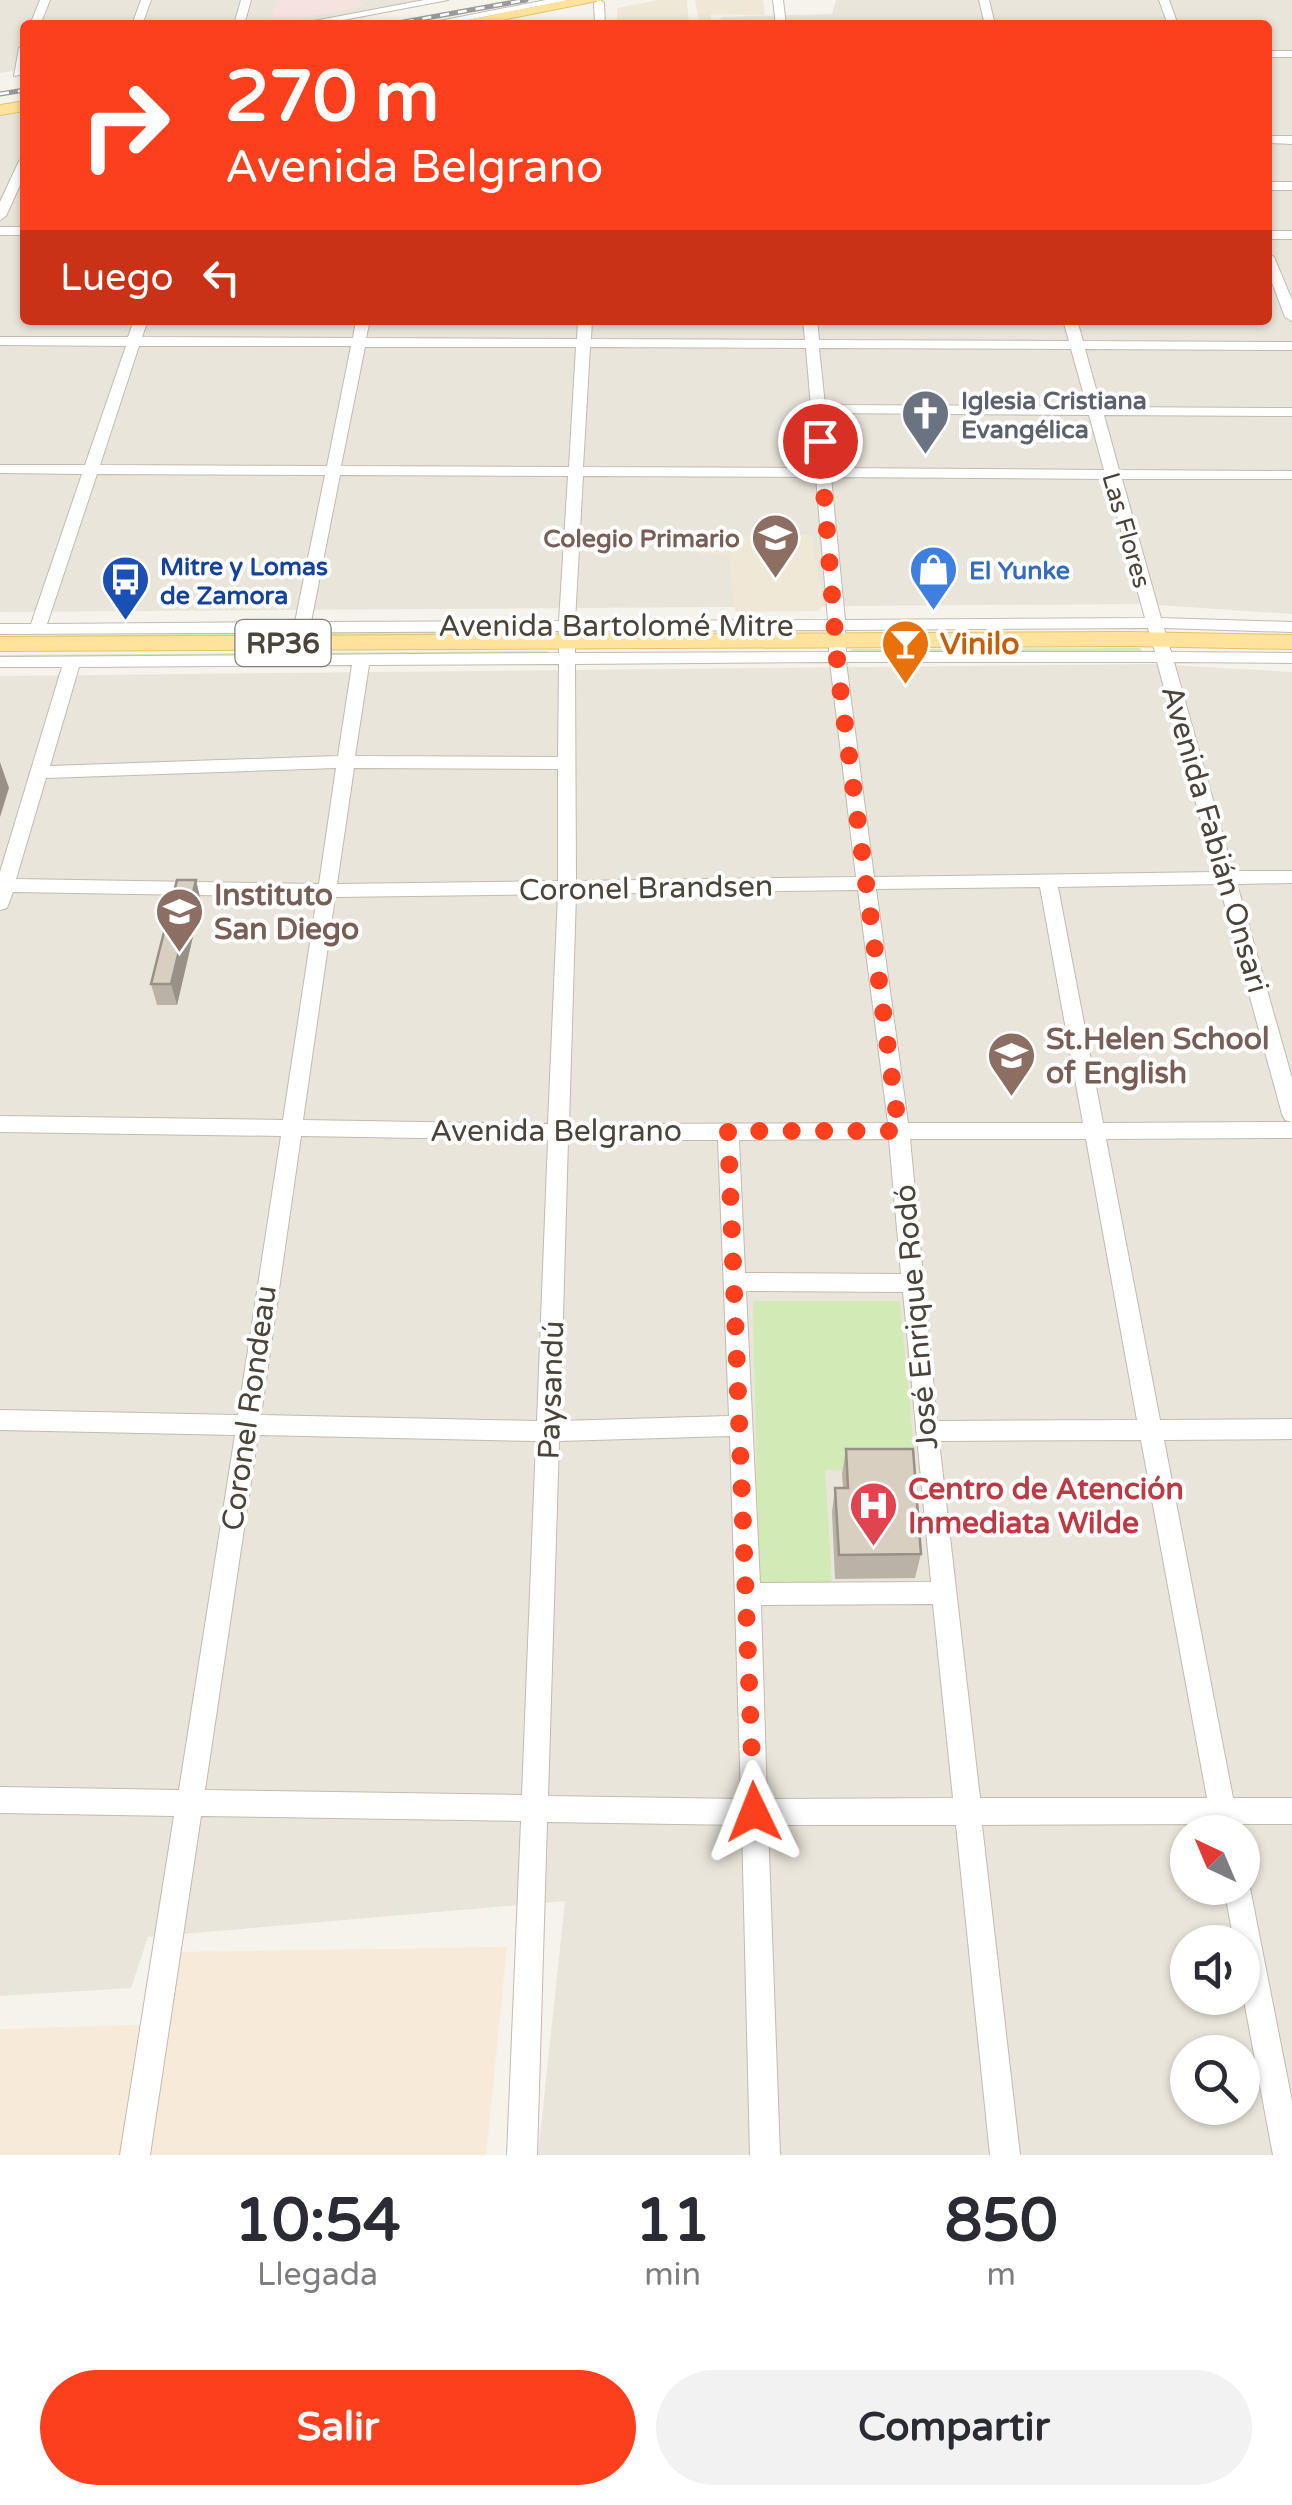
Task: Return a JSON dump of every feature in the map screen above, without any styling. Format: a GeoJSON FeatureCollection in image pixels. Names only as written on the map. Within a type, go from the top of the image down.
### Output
{"type":"FeatureCollection","features":[{"type":"Feature","properties":{"kind":"main road"},"geometry":{"type":"LineString","coordinates":[[483,20],[618,0]]}},
{"type":"Feature","properties":{"kind":"main road"},"geometry":{"type":"LineString","coordinates":[[505,20],[597,2]]}},
{"type":"Feature","properties":{"kind":"main road","name":"Avenida Bartolomé Mitre"},"geometry":{"type":"LineString","coordinates":[[0,644],[1292,642]]}},
{"type":"Feature","properties":{"kind":"street"},"geometry":{"type":"LineString","coordinates":[[327,20],[443,0]]}},
{"type":"Feature","properties":{"kind":"street"},"geometry":{"type":"LineString","coordinates":[[454,20],[564,0]]}},
{"type":"Feature","properties":{"kind":"street"},"geometry":{"type":"LineString","coordinates":[[0,216],[20,172]]}},
{"type":"Feature","properties":{"kind":"street"},"geometry":{"type":"LineString","coordinates":[[1272,267],[1292,318]]}},
{"type":"Feature","properties":{"kind":"street"},"geometry":{"type":"LineString","coordinates":[[37,629],[139,325]]}},
{"type":"Feature","properties":{"kind":"street"},"geometry":{"type":"LineString","coordinates":[[302,627],[362,325]]}},
{"type":"Feature","properties":{"kind":"street","name":"Paysandú"},"geometry":{"type":"LineString","coordinates":[[522,2155],[560,1132],[567,889],[567,642],[585,325]]}},
{"type":"Feature","properties":{"kind":"street","name":"José Enrique Rodó"},"geometry":{"type":"LineString","coordinates":[[810,325],[838,641],[899,1131],[1004,2155]]}},
{"type":"Feature","properties":{"kind":"street","name":"Las Flores"},"geometry":{"type":"LineString","coordinates":[[1071,325],[1158,640]]}},
{"type":"Feature","properties":{"kind":"street"},"geometry":{"type":"LineString","coordinates":[[0,341],[1292,346]]}},
{"type":"Feature","properties":{"kind":"street"},"geometry":{"type":"LineString","coordinates":[[819,409],[1292,412]]}},
{"type":"Feature","properties":{"kind":"street"},"geometry":{"type":"LineString","coordinates":[[0,469],[1292,474]]}},
{"type":"Feature","properties":{"kind":"street","name":"Avenida Bartolomé Mitre"},"geometry":{"type":"LineString","coordinates":[[1158,640],[1292,626]]}},
{"type":"Feature","properties":{"kind":"street","name":"Avenida Bartolomé Mitre"},"geometry":{"type":"LineString","coordinates":[[0,629],[302,627],[567,642]]}},
{"type":"Feature","properties":{"kind":"street","name":"Avenida Bartolomé Mitre"},"geometry":{"type":"LineString","coordinates":[[1158,640],[1292,658]]}},
{"type":"Feature","properties":{"kind":"street","name":"Avenida Fabián Onsari"},"geometry":{"type":"LineString","coordinates":[[1158,640],[1292,1114]]}},
{"type":"Feature","properties":{"kind":"street","name":"Avenida Bartolomé Mitre"},"geometry":{"type":"LineString","coordinates":[[0,662],[360,660],[567,642]]}},
{"type":"Feature","properties":{"kind":"street","name":"Coronel Rondeau"},"geometry":{"type":"LineString","coordinates":[[135,2155],[248,1427],[360,660]]}},
{"type":"Feature","properties":{"kind":"street"},"geometry":{"type":"LineString","coordinates":[[2,891],[72,662]]}},
{"type":"Feature","properties":{"kind":"street"},"geometry":{"type":"LineString","coordinates":[[40,772],[346,762],[568,763]]}},
{"type":"Feature","properties":{"kind":"street","name":"Coronel Brandsen"},"geometry":{"type":"LineString","coordinates":[[2,891],[567,889],[1292,878]]}},
{"type":"Feature","properties":{"kind":"street"},"geometry":{"type":"LineString","coordinates":[[1048,882],[1223,1815]]}},
{"type":"Feature","properties":{"kind":"street","name":"Avenida Belgrano"},"geometry":{"type":"LineString","coordinates":[[0,1124],[560,1132],[1292,1130]]}},
{"type":"Feature","properties":{"kind":"street"},"geometry":{"type":"LineString","coordinates":[[728,1131],[748,1594],[764,2155]]}},
{"type":"Feature","properties":{"kind":"street"},"geometry":{"type":"LineString","coordinates":[[736,1282],[913,1283]]}},
{"type":"Feature","properties":{"kind":"street"},"geometry":{"type":"LineString","coordinates":[[0,1420],[550,1431],[740,1426]]}},
{"type":"Feature","properties":{"kind":"street"},"geometry":{"type":"LineString","coordinates":[[927,1431],[1292,1429]]}},
{"type":"Feature","properties":{"kind":"street"},"geometry":{"type":"LineString","coordinates":[[748,1594],[944,1593]]}},
{"type":"Feature","properties":{"kind":"street"},"geometry":{"type":"LineString","coordinates":[[0,1800],[188,1806],[969,1813],[1170,1820]]}},
{"type":"Feature","properties":{"kind":"street"},"geometry":{"type":"LineString","coordinates":[[1260,1816],[1292,1811]]}},
{"type":"Feature","properties":{"kind":"street"},"geometry":{"type":"LineString","coordinates":[[1240,1905],[1288,2155]]}},
{"type":"Feature","properties":{"kind":"shaded area"},"geometry":{"type":"Polygon","coordinates":[[[0,0],[442,0],[323,20],[20,20],[20,70],[0,73],[0,0]]]}},
{"type":"Feature","properties":{"kind":"shaded area"},"geometry":{"type":"Polygon","coordinates":[[[278,0],[358,0],[364,6],[294,20],[271,20],[278,0]]]}},
{"type":"Feature","properties":{"kind":"shaded area"},"geometry":{"type":"Polygon","coordinates":[[[659,0],[687,0],[689,20],[617,20],[617,8],[659,0]]]}},
{"type":"Feature","properties":{"kind":"shaded area"},"geometry":{"type":"Polygon","coordinates":[[[695,0],[763,0],[765,15],[711,14],[711,20],[698,20],[695,0]]]}},
{"type":"Feature","properties":{"kind":"shaded area"},"geometry":{"type":"Polygon","coordinates":[[[836,0],[1292,0],[1292,614],[1142,604],[0,612],[0,116],[20,113],[20,325],[1272,325],[1272,20],[720,20],[832,14],[836,0]]]}},
{"type":"Feature","properties":{"kind":"shaded area","name":"Colegio Primario"},"geometry":{"type":"Polygon","coordinates":[[[812,535],[823,606],[818,611],[735,612],[729,556],[701,554],[699,537],[812,535]]]}},
{"type":"Feature","properties":{"kind":"shaded area"},"geometry":{"type":"Polygon","coordinates":[[[1150,664],[1292,672],[1292,2155],[538,2155],[565,1901],[148,1937],[131,1988],[0,1996],[0,676],[1150,664]]]}},
{"type":"Feature","properties":{"kind":"shaded area"},"geometry":{"type":"Polygon","coordinates":[[[507,1947],[486,2155],[0,2155],[0,2029],[171,2024],[174,1952],[507,1947]]]}},
{"type":"Feature","properties":{"kind":"green space"},"geometry":{"type":"Polygon","coordinates":[[[549,630],[550,634],[0,639],[0,636],[549,630]]]}},
{"type":"Feature","properties":{"kind":"green space"},"geometry":{"type":"Polygon","coordinates":[[[851,649],[1142,651],[851,652],[851,649]]]}},
{"type":"Feature","properties":{"kind":"green space"},"geometry":{"type":"Polygon","coordinates":[[[548,651],[547,654],[0,659],[0,655],[548,651]]]}},
{"type":"Feature","properties":{"kind":"green space"},"geometry":{"type":"Polygon","coordinates":[[[753,1301],[900,1301],[916,1470],[825,1470],[832,1584],[759,1585],[753,1301]]]}},
{"type":"Feature","properties":{"kind":"building"},"geometry":{"type":"Polygon","coordinates":[[[177,880],[196,880],[171,984],[151,984],[177,880]]]}},
{"type":"Feature","properties":{"kind":"building","name":"Centro de Atención Inmediata Wilde"},"geometry":{"type":"Polygon","coordinates":[[[846,1449],[913,1449],[921,1554],[839,1555],[835,1488],[848,1488],[846,1449]]]}},
{"type":"Feature","properties":{"kind":"railway"},"geometry":{"type":"LineString","coordinates":[[415,20],[526,0]]}},
{"type":"Feature","properties":{"kind":"railway"},"geometry":{"type":"LineString","coordinates":[[0,94],[20,91]]}},
{"type":"Feature","properties":{"kind":"place","name":"Iglesia Cristiana Evangélica"},"geometry":{"type":"Point","coordinates":[926,456]}},
{"type":"Feature","properties":{"kind":"place","name":"Colegio Primario"},"geometry":{"type":"Point","coordinates":[775,580]}},
{"type":"Feature","properties":{"kind":"place","name":"El Yunke"},"geometry":{"type":"Point","coordinates":[934,612]}},
{"type":"Feature","properties":{"kind":"place","name":"Mitre y Lomas de Zamora"},"geometry":{"type":"Point","coordinates":[125,622]}},
{"type":"Feature","properties":{"kind":"place","name":"Vinilo"},"geometry":{"type":"Point","coordinates":[905,686]}},
{"type":"Feature","properties":{"kind":"place","name":"Instituto San Diego"},"geometry":{"type":"Point","coordinates":[179,954]}},
{"type":"Feature","properties":{"kind":"place","name":"St.Helen School of English"},"geometry":{"type":"Point","coordinates":[1011,1098]}},
{"type":"Feature","properties":{"kind":"place","name":"Centro de Atención Inmediata Wilde"},"geometry":{"type":"Point","coordinates":[873,1548]}},
{"type":"Feature","properties":{"kind":"route"},"geometry":{"type":"LineString","coordinates":[[754,1812],[728,1131],[899,1131],[838,672],[838,625],[820,441]]}}]}
